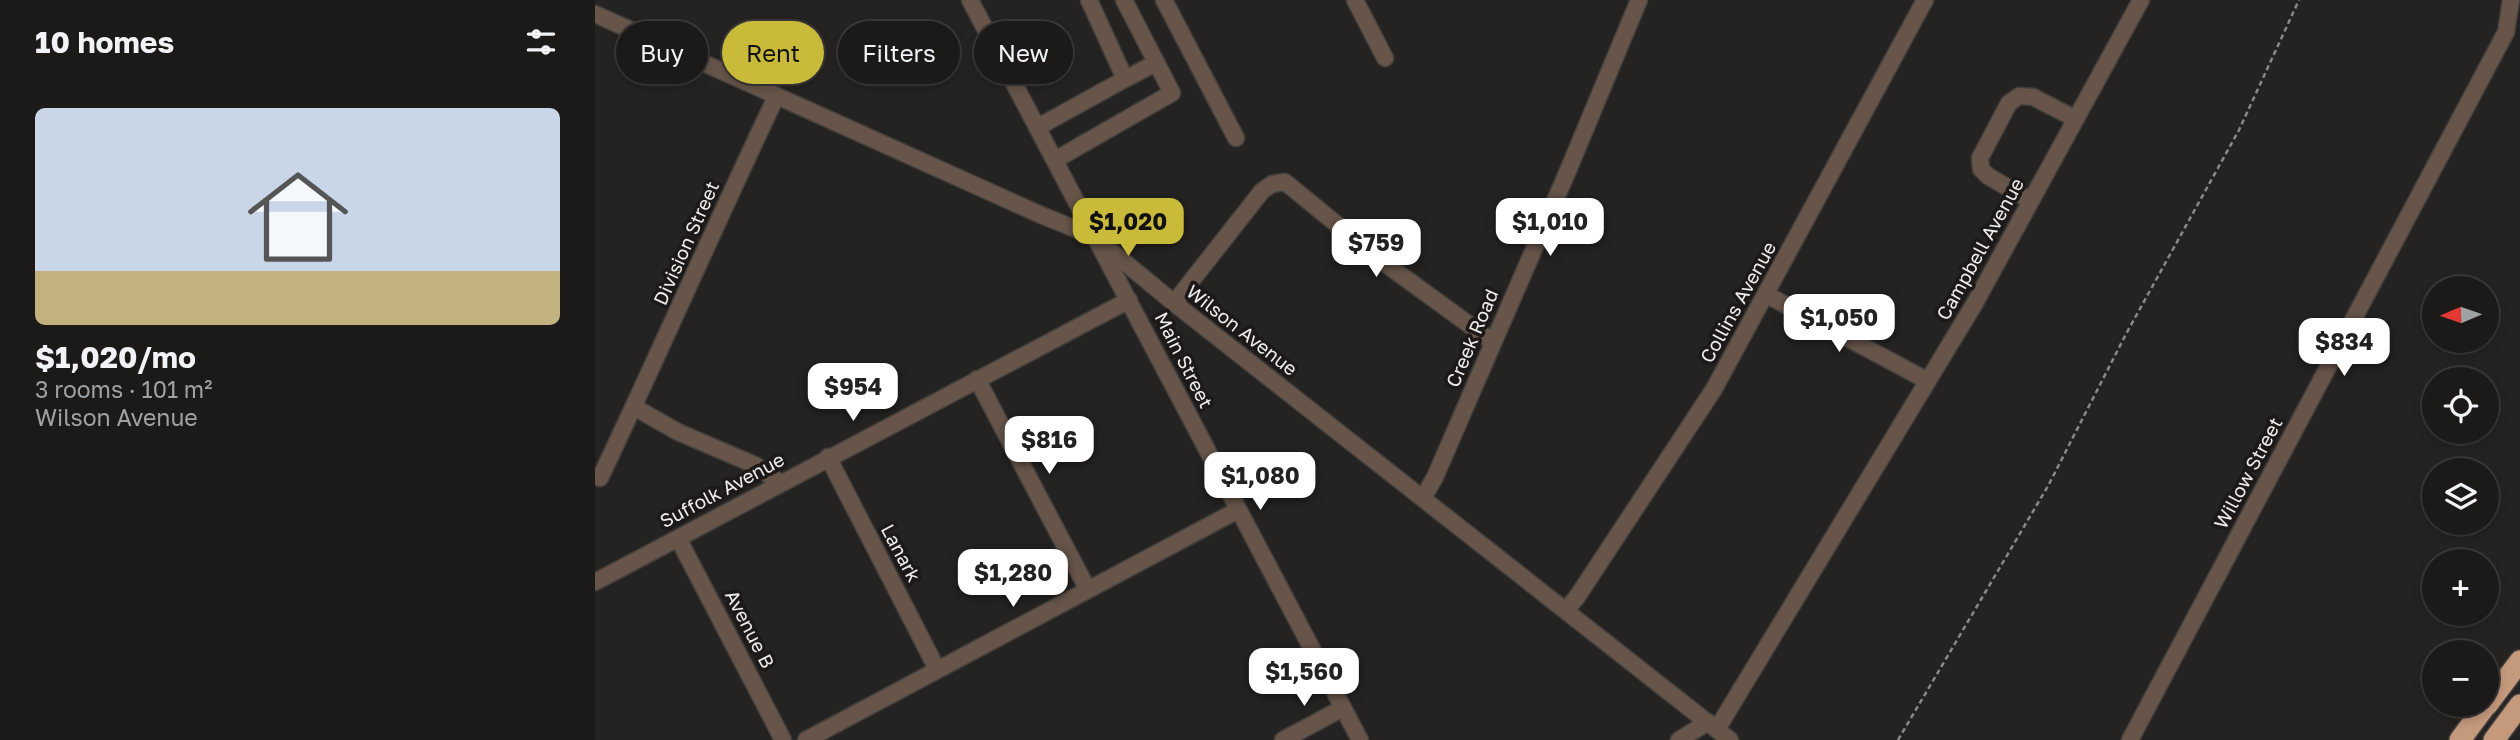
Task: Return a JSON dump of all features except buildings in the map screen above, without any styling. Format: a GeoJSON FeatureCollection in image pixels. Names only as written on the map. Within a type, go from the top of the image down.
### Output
{"type":"FeatureCollection","features":[{"type":"Feature","properties":{"kind":"highway"},"geometry":{"type":"LineString","coordinates":[[2499,689],[2520,661]]}},
{"type":"Feature","properties":{"kind":"highway"},"geometry":{"type":"LineString","coordinates":[[2494,740],[2520,705]]}},
{"type":"Feature","properties":{"kind":"highway"},"geometry":{"type":"LineString","coordinates":[[2460,740],[2478,717]]}},
{"type":"Feature","properties":{"kind":"street","name":"Main Street"},"geometry":{"type":"LineString","coordinates":[[970,0],[1360,740]]}},
{"type":"Feature","properties":{"kind":"street"},"geometry":{"type":"LineString","coordinates":[[1089,0],[1125,79]]}},
{"type":"Feature","properties":{"kind":"street"},"geometry":{"type":"LineString","coordinates":[[1055,160],[1173,93],[1124,0]]}},
{"type":"Feature","properties":{"kind":"street"},"geometry":{"type":"LineString","coordinates":[[1164,0],[1236,138]]}},
{"type":"Feature","properties":{"kind":"street"},"geometry":{"type":"LineString","coordinates":[[1355,0],[1385,58]]}},
{"type":"Feature","properties":{"kind":"street","name":"Creek Road"},"geometry":{"type":"LineString","coordinates":[[1423,498],[1435,477],[1639,0]]}},
{"type":"Feature","properties":{"kind":"street","name":"Collins Avenue"},"geometry":{"type":"LineString","coordinates":[[1566,610],[1714,390],[1925,0]]}},
{"type":"Feature","properties":{"kind":"street","name":"Campbell Avenue"},"geometry":{"type":"LineString","coordinates":[[1679,740],[1718,731],[1976,303],[2141,0]]}},
{"type":"Feature","properties":{"kind":"street","name":"Willow Street"},"geometry":{"type":"LineString","coordinates":[[2130,740],[2506,32],[2511,0]]}},
{"type":"Feature","properties":{"kind":"street","name":"Wilson Avenue"},"geometry":{"type":"LineString","coordinates":[[595,14],[776,97],[1093,236],[1174,303],[1718,731]]}},
{"type":"Feature","properties":{"kind":"street"},"geometry":{"type":"LineString","coordinates":[[1038,127],[1156,63]]}},
{"type":"Feature","properties":{"kind":"street"},"geometry":{"type":"LineString","coordinates":[[2031,201],[1987,176],[1981,169],[1980,158],[2009,103],[2019,96],[2032,97],[2076,119]]}},
{"type":"Feature","properties":{"kind":"street","name":"Division Street"},"geometry":{"type":"LineString","coordinates":[[600,478],[776,97]]}},
{"type":"Feature","properties":{"kind":"street"},"geometry":{"type":"LineString","coordinates":[[1174,303],[1262,191],[1272,184],[1285,182],[1383,262],[1493,342]]}},
{"type":"Feature","properties":{"kind":"street"},"geometry":{"type":"LineString","coordinates":[[1767,295],[1929,381]]}},
{"type":"Feature","properties":{"kind":"street","name":"Suffolk Avenue"},"geometry":{"type":"LineString","coordinates":[[595,582],[1129,300]]}},
{"type":"Feature","properties":{"kind":"street"},"geometry":{"type":"LineString","coordinates":[[977,379],[1088,590]]}},
{"type":"Feature","properties":{"kind":"street"},"geometry":{"type":"LineString","coordinates":[[634,407],[678,432],[755,465],[780,483]]}},
{"type":"Feature","properties":{"kind":"street","name":"Lanark"},"geometry":{"type":"LineString","coordinates":[[828,457],[937,669]]}},
{"type":"Feature","properties":{"kind":"street"},"geometry":{"type":"LineString","coordinates":[[806,740],[1238,510]]}},
{"type":"Feature","properties":{"kind":"street","name":"Avenue B"},"geometry":{"type":"LineString","coordinates":[[678,538],[783,740]]}},
{"type":"Feature","properties":{"kind":"street"},"geometry":{"type":"LineString","coordinates":[[1283,740],[1343,708]]}},
{"type":"Feature","properties":{"kind":"path"},"geometry":{"type":"LineString","coordinates":[[1898,740],[2048,486],[2126,334],[2239,130],[2299,0]]}}]}
